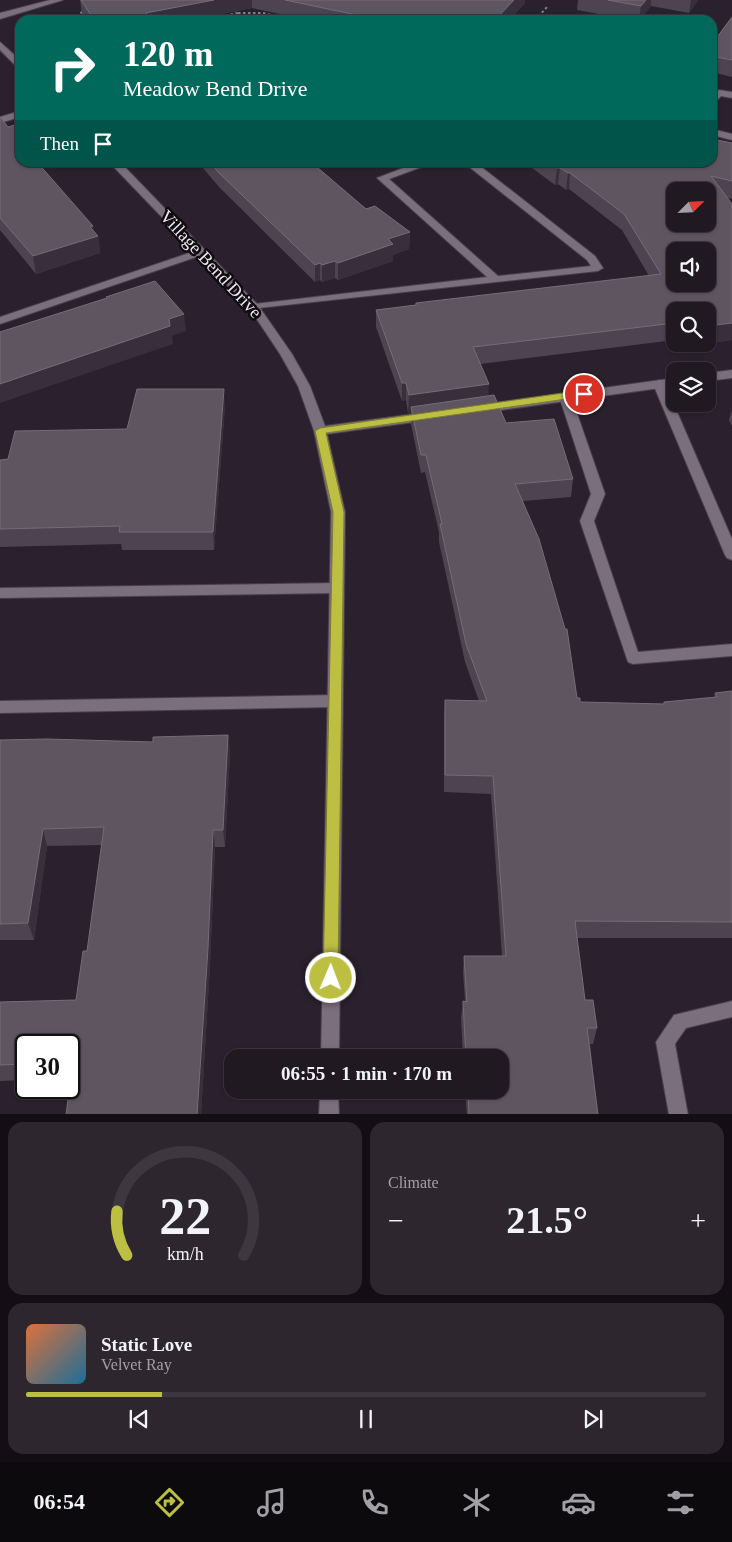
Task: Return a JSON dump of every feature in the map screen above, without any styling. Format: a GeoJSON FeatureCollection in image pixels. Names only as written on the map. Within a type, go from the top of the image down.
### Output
{"type":"FeatureCollection","features":[{"type":"Feature","properties":{"kind":"street"},"geometry":{"type":"LineString","coordinates":[[0,16],[59,0]]}},
{"type":"Feature","properties":{"kind":"street"},"geometry":{"type":"LineString","coordinates":[[0,45],[15,60]]}},
{"type":"Feature","properties":{"kind":"street"},"geometry":{"type":"LineString","coordinates":[[717,95],[719,92],[732,95]]}},
{"type":"Feature","properties":{"kind":"street"},"geometry":{"type":"LineString","coordinates":[[0,120],[15,116]]}},
{"type":"Feature","properties":{"kind":"street"},"geometry":{"type":"LineString","coordinates":[[717,133],[732,137]]}},
{"type":"Feature","properties":{"kind":"street","name":"Village Bend Drive"},"geometry":{"type":"LineString","coordinates":[[119,167],[254,307],[286,354],[304,386],[320,431],[338,512],[330,1049]]}},
{"type":"Feature","properties":{"kind":"street"},"geometry":{"type":"LineString","coordinates":[[415,167],[382,178],[495,279]]}},
{"type":"Feature","properties":{"kind":"street"},"geometry":{"type":"LineString","coordinates":[[254,307],[598,268],[591,258],[474,167]]}},
{"type":"Feature","properties":{"kind":"street"},"geometry":{"type":"LineString","coordinates":[[2,317],[201,252]]}},
{"type":"Feature","properties":{"kind":"street"},"geometry":{"type":"LineString","coordinates":[[716,376],[732,374]]}},
{"type":"Feature","properties":{"kind":"street"},"geometry":{"type":"LineString","coordinates":[[470,410],[666,383]]}},
{"type":"Feature","properties":{"kind":"street"},"geometry":{"type":"LineString","coordinates":[[659,384],[732,555]]}},
{"type":"Feature","properties":{"kind":"street"},"geometry":{"type":"LineString","coordinates":[[565,396],[598,494],[587,521],[633,658],[732,650]]}},
{"type":"Feature","properties":{"kind":"street"},"geometry":{"type":"LineString","coordinates":[[320,431],[441,414]]}},
{"type":"Feature","properties":{"kind":"street"},"geometry":{"type":"LineString","coordinates":[[0,593],[337,588]]}},
{"type":"Feature","properties":{"kind":"street"},"geometry":{"type":"LineString","coordinates":[[0,707],[335,701]]}},
{"type":"Feature","properties":{"kind":"street"},"geometry":{"type":"LineString","coordinates":[[678,1114],[665,1042],[680,1021],[732,1009]]}},
{"type":"Feature","properties":{"kind":"street"},"geometry":{"type":"LineString","coordinates":[[329,1099],[329,1114]]}},
{"type":"Feature","properties":{"kind":"path"},"geometry":{"type":"LineString","coordinates":[[238,13],[232,6],[240,4]]}},
{"type":"Feature","properties":{"kind":"path"},"geometry":{"type":"LineString","coordinates":[[540,15],[548,6]]}},
{"type":"Feature","properties":{"kind":"path"},"geometry":{"type":"LineString","coordinates":[[78,15],[86,8]]}},
{"type":"Feature","properties":{"kind":"path"},"geometry":{"type":"LineString","coordinates":[[227,15],[238,13],[272,15]]}},
{"type":"Feature","properties":{"kind":"building"},"geometry":{"type":"Polygon","coordinates":[[[81,0],[214,0],[146,13],[147,15],[91,15],[81,0]]]}},
{"type":"Feature","properties":{"kind":"building"},"geometry":{"type":"Polygon","coordinates":[[[285,0],[514,0],[500,15],[357,15],[285,0]]]}},
{"type":"Feature","properties":{"kind":"building"},"geometry":{"type":"Polygon","coordinates":[[[608,0],[646,0],[641,6],[608,0]]]}},
{"type":"Feature","properties":{"kind":"building"},"geometry":{"type":"Polygon","coordinates":[[[732,17],[732,60],[717,57],[717,37],[732,17]]]}},
{"type":"Feature","properties":{"kind":"building"},"geometry":{"type":"Polygon","coordinates":[[[0,117],[8,127],[15,125],[15,167],[41,167],[93,226],[90,227],[98,236],[33,256],[0,218],[0,117]]]}},
{"type":"Feature","properties":{"kind":"building"},"geometry":{"type":"Polygon","coordinates":[[[717,140],[732,143],[732,181],[711,176],[716,182],[666,182],[666,232],[716,232],[716,183],[732,204],[732,323],[716,325],[716,302],[666,302],[666,324],[473,347],[489,384],[409,395],[406,383],[402,383],[376,310],[416,305],[416,303],[661,274],[624,214],[570,173],[556,167],[717,167],[717,140]]]}},
{"type":"Feature","properties":{"kind":"building"},"geometry":{"type":"Polygon","coordinates":[[[214,167],[317,167],[366,209],[375,206],[410,232],[388,239],[393,244],[338,263],[335,261],[315,265],[214,167]]]}},
{"type":"Feature","properties":{"kind":"building"},"geometry":{"type":"Polygon","coordinates":[[[155,281],[184,314],[169,319],[170,326],[0,384],[0,332],[155,281]]]}},
{"type":"Feature","properties":{"kind":"building"},"geometry":{"type":"Polygon","coordinates":[[[137,389],[224,389],[213,532],[119,532],[120,526],[0,529],[0,460],[8,459],[15,431],[127,429],[137,389]]]}},
{"type":"Feature","properties":{"kind":"building"},"geometry":{"type":"Polygon","coordinates":[[[494,395],[506,423],[554,419],[573,479],[515,484],[539,539],[565,629],[567,629],[577,698],[580,698],[580,702],[664,704],[664,702],[717,697],[715,693],[732,691],[732,922],[575,921],[585,1000],[593,1000],[597,1028],[587,1028],[598,1114],[469,1114],[468,1099],[509,1099],[509,1049],[466,1049],[463,1001],[467,1002],[464,956],[506,956],[493,776],[445,775],[445,700],[487,701],[466,644],[426,455],[421,455],[411,407],[494,395]]]}},
{"type":"Feature","properties":{"kind":"building"},"geometry":{"type":"Polygon","coordinates":[[[228,735],[223,830],[213,830],[208,948],[197,1114],[66,1114],[68,1099],[80,1099],[80,1034],[15,1034],[15,1064],[0,1065],[0,1002],[76,1000],[83,951],[87,951],[104,827],[43,829],[28,923],[0,924],[0,740],[47,739],[153,742],[153,737],[228,735]]]}},
{"type":"Feature","properties":{"kind":"route"},"geometry":{"type":"LineString","coordinates":[[331,978],[338,512],[320,431],[584,394]]}}]}
